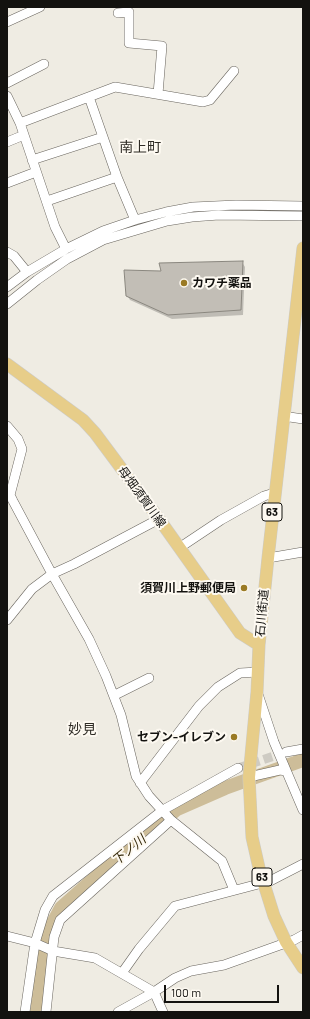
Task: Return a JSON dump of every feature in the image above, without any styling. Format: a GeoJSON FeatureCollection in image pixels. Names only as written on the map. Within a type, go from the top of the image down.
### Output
{"type":"FeatureCollection","features":[{"type":"Feature","properties":{"kind":"main road","name":"石川街道"},"geometry":{"type":"LineString","coordinates":[[303,248],[274,494],[260,645],[258,692],[249,776],[252,837],[264,883],[274,916],[286,942],[303,968]]}},
{"type":"Feature","properties":{"kind":"main road","name":"母畑須賀川線"},"geometry":{"type":"LineString","coordinates":[[7,364],[83,420],[95,433],[159,519],[240,633],[260,645]]}},
{"type":"Feature","properties":{"kind":"street"},"geometry":{"type":"LineString","coordinates":[[7,22],[27,10],[40,7]]}},
{"type":"Feature","properties":{"kind":"street"},"geometry":{"type":"LineString","coordinates":[[118,13],[129,12],[129,43],[162,46],[158,94]]}},
{"type":"Feature","properties":{"kind":"street"},"geometry":{"type":"LineString","coordinates":[[7,83],[44,64]]}},
{"type":"Feature","properties":{"kind":"street"},"geometry":{"type":"LineString","coordinates":[[20,123],[115,87],[203,102],[210,100],[234,71]]}},
{"type":"Feature","properties":{"kind":"street"},"geometry":{"type":"LineString","coordinates":[[7,96],[20,123],[55,227],[66,249]]}},
{"type":"Feature","properties":{"kind":"street"},"geometry":{"type":"LineString","coordinates":[[89,97],[117,177],[136,220]]}},
{"type":"Feature","properties":{"kind":"street"},"geometry":{"type":"LineString","coordinates":[[7,142],[24,135]]}},
{"type":"Feature","properties":{"kind":"street"},"geometry":{"type":"LineString","coordinates":[[32,160],[103,137]]}},
{"type":"Feature","properties":{"kind":"street"},"geometry":{"type":"LineString","coordinates":[[7,183],[36,172]]}},
{"type":"Feature","properties":{"kind":"street"},"geometry":{"type":"LineString","coordinates":[[47,202],[117,177]]}},
{"type":"Feature","properties":{"kind":"street"},"geometry":{"type":"LineString","coordinates":[[7,288],[27,272],[66,249],[103,231],[136,220],[193,207],[236,205],[303,206]]}},
{"type":"Feature","properties":{"kind":"street"},"geometry":{"type":"LineString","coordinates":[[7,304],[37,280],[67,260],[103,240],[160,223],[192,217],[212,216],[303,216]]}},
{"type":"Feature","properties":{"kind":"street"},"geometry":{"type":"LineString","coordinates":[[7,252],[14,256],[27,272]]}},
{"type":"Feature","properties":{"kind":"street"},"geometry":{"type":"LineString","coordinates":[[283,416],[303,418]]}},
{"type":"Feature","properties":{"kind":"street"},"geometry":{"type":"LineString","coordinates":[[7,426],[18,439],[22,449],[10,495],[89,639],[115,695],[136,776],[149,796],[171,820],[222,861],[234,890]]}},
{"type":"Feature","properties":{"kind":"street"},"geometry":{"type":"LineString","coordinates":[[179,548],[220,520],[264,496],[274,494]]}},
{"type":"Feature","properties":{"kind":"street"},"geometry":{"type":"LineString","coordinates":[[7,620],[32,589],[52,574],[159,519]]}},
{"type":"Feature","properties":{"kind":"street"},"geometry":{"type":"LineString","coordinates":[[268,558],[303,552]]}},
{"type":"Feature","properties":{"kind":"street"},"geometry":{"type":"LineString","coordinates":[[140,783],[199,706],[218,687],[240,672],[258,672]]}},
{"type":"Feature","properties":{"kind":"street"},"geometry":{"type":"LineString","coordinates":[[115,695],[149,678]]}},
{"type":"Feature","properties":{"kind":"street"},"geometry":{"type":"LineString","coordinates":[[258,692],[274,742],[303,810]]}},
{"type":"Feature","properties":{"kind":"street"},"geometry":{"type":"LineString","coordinates":[[286,752],[303,749]]}},
{"type":"Feature","properties":{"kind":"street"},"geometry":{"type":"LineString","coordinates":[[25,1012],[35,943],[44,910],[53,896],[163,810],[238,768]]}},
{"type":"Feature","properties":{"kind":"street"},"geometry":{"type":"LineString","coordinates":[[249,776],[280,770],[286,771]]}},
{"type":"Feature","properties":{"kind":"street"},"geometry":{"type":"LineString","coordinates":[[46,1012],[54,937],[60,920],[171,820]]}},
{"type":"Feature","properties":{"kind":"street"},"geometry":{"type":"LineString","coordinates":[[122,973],[139,949],[175,906],[264,883],[303,864]]}},
{"type":"Feature","properties":{"kind":"street"},"geometry":{"type":"LineString","coordinates":[[118,1012],[154,992],[175,978],[190,971],[224,965],[303,935]]}},
{"type":"Feature","properties":{"kind":"street"},"geometry":{"type":"LineString","coordinates":[[7,936],[35,943],[53,951],[96,958],[154,992],[163,1012]]}},
{"type":"Feature","properties":{"kind":"building","name":"カワチ薬品"},"geometry":{"type":"Polygon","coordinates":[[[243,261],[241,310],[168,315],[126,296],[124,270],[161,271],[159,263],[243,261]]]}},
{"type":"Feature","properties":{"kind":"waterway","name":"下ノ川"},"geometry":{"type":"LineString","coordinates":[[37,1012],[47,934],[61,908],[177,809],[225,788],[303,760]]}},
{"type":"Feature","properties":{"kind":"tunnel"},"geometry":{"type":"LineString","coordinates":[[238,768],[286,752]]}},
{"type":"Feature","properties":{"kind":"place","name":"カワチ薬品"},"geometry":{"type":"Point","coordinates":[184,283]}},
{"type":"Feature","properties":{"kind":"place","name":"須賀川上野郵便局"},"geometry":{"type":"Point","coordinates":[244,588]}},
{"type":"Feature","properties":{"kind":"place","name":"セブン-イレブン"},"geometry":{"type":"Point","coordinates":[234,737]}},
{"type":"Feature","properties":{"kind":"district","name":"南上町"},"geometry":{"type":"Point","coordinates":[140,147]}},
{"type":"Feature","properties":{"kind":"district","name":"妙見"},"geometry":{"type":"Point","coordinates":[82,729]}}]}
